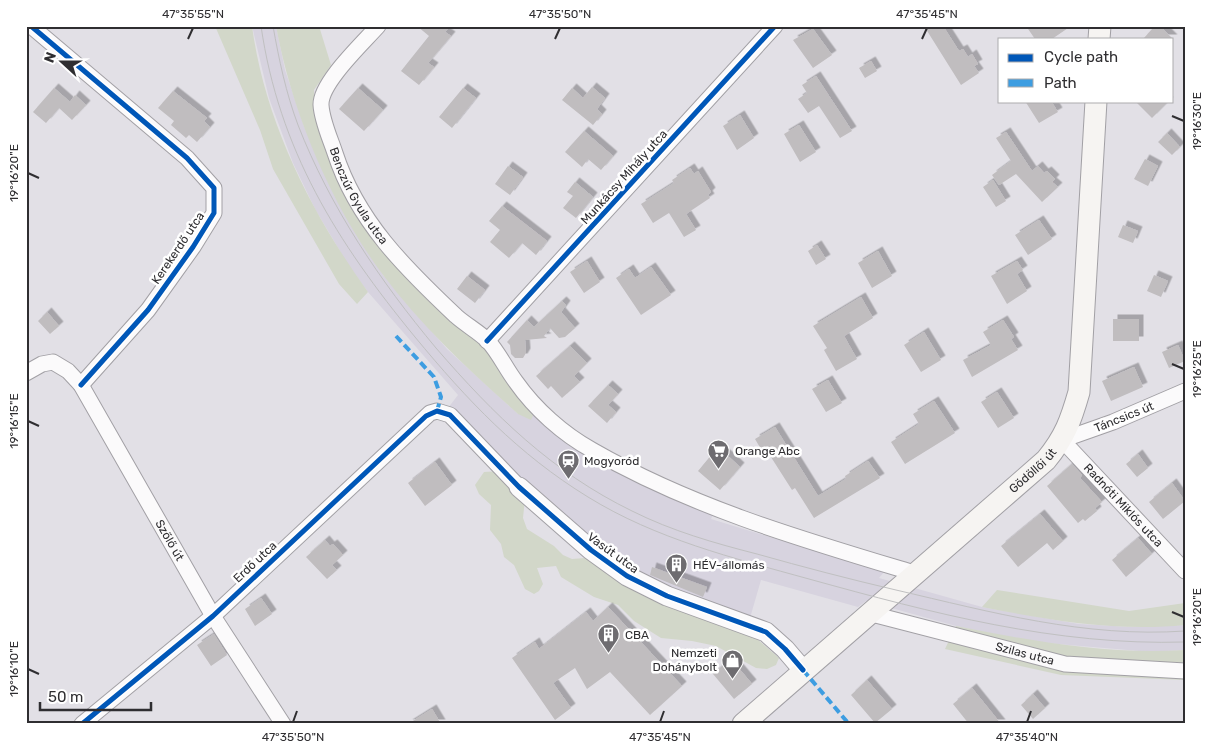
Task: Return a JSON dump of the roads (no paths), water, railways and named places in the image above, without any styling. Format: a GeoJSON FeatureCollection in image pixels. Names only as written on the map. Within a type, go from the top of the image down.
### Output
{"type":"FeatureCollection","features":[{"type":"Feature","properties":{"kind":"main road","name":"Gödöllői út"},"geometry":{"type":"LineString","coordinates":[[743,724],[868,613],[1046,460],[1062,440],[1072,416],[1078,392],[1096,102]]}},
{"type":"Feature","properties":{"kind":"street","name":"Kerekerdő utca"},"geometry":{"type":"LineString","coordinates":[[31,26],[187,158],[214,188],[214,213],[193,247],[148,310],[81,385]]}},
{"type":"Feature","properties":{"kind":"street","name":"Benczúr Gyula utca"},"geometry":{"type":"LineString","coordinates":[[378,26],[323,94],[321,104],[323,114],[338,164],[356,201],[388,249],[460,320],[487,341]]}},
{"type":"Feature","properties":{"kind":"street","name":"Munkácsy Mihály utca"},"geometry":{"type":"LineString","coordinates":[[487,341],[775,26]]}},
{"type":"Feature","properties":{"kind":"street"},"geometry":{"type":"LineString","coordinates":[[487,341],[517,384],[535,404],[564,430],[593,450],[706,506],[789,535],[914,573]]}},
{"type":"Feature","properties":{"kind":"street","name":"Szőlő út"},"geometry":{"type":"LineString","coordinates":[[26,373],[42,364],[53,362],[68,371],[81,385],[213,616],[283,724]]}},
{"type":"Feature","properties":{"kind":"street","name":"Táncsics út"},"geometry":{"type":"LineString","coordinates":[[1062,440],[1114,422],[1185,391]]}},
{"type":"Feature","properties":{"kind":"street","name":"Erdő utca"},"geometry":{"type":"LineString","coordinates":[[82,724],[213,616],[426,416],[437,411]]}},
{"type":"Feature","properties":{"kind":"street","name":"Vasút utca"},"geometry":{"type":"LineString","coordinates":[[437,411],[450,415],[519,487],[591,550],[627,576],[667,596],[766,632],[781,645],[803,670]]}},
{"type":"Feature","properties":{"kind":"street","name":"Radnóti Miklós utca"},"geometry":{"type":"LineString","coordinates":[[1062,440],[1185,571]]}},
{"type":"Feature","properties":{"kind":"street","name":"Szilas utca"},"geometry":{"type":"LineString","coordinates":[[868,613],[1065,664],[1185,671]]}},
{"type":"Feature","properties":{"kind":"tram line"},"geometry":{"type":"LineString","coordinates":[[261,26],[270,71],[282,114],[297,154],[337,230],[361,266],[415,337],[474,404],[539,463],[588,497],[641,525],[696,546],[902,604],[995,625],[1042,633],[1089,639],[1185,642]]}},
{"type":"Feature","properties":{"kind":"tram line"},"geometry":{"type":"LineString","coordinates":[[273,26],[280,64],[298,125],[325,185],[376,270],[436,348],[502,419],[550,460],[603,496],[647,518],[693,536],[843,577],[967,607],[1039,621],[1111,631],[1185,631]]}},
{"type":"Feature","properties":{"kind":"place","name":"Orange Abc"},"geometry":{"type":"Point","coordinates":[719,470]}},
{"type":"Feature","properties":{"kind":"place","name":"Mogyoród"},"geometry":{"type":"Point","coordinates":[568,480]}},
{"type":"Feature","properties":{"kind":"place","name":"HÉV-állomás"},"geometry":{"type":"Point","coordinates":[677,584]}},
{"type":"Feature","properties":{"kind":"place","name":"CBA"},"geometry":{"type":"Point","coordinates":[609,654]}},
{"type":"Feature","properties":{"kind":"place","name":"Nemzeti Dohánybolt"},"geometry":{"type":"Point","coordinates":[733,679]}}]}
